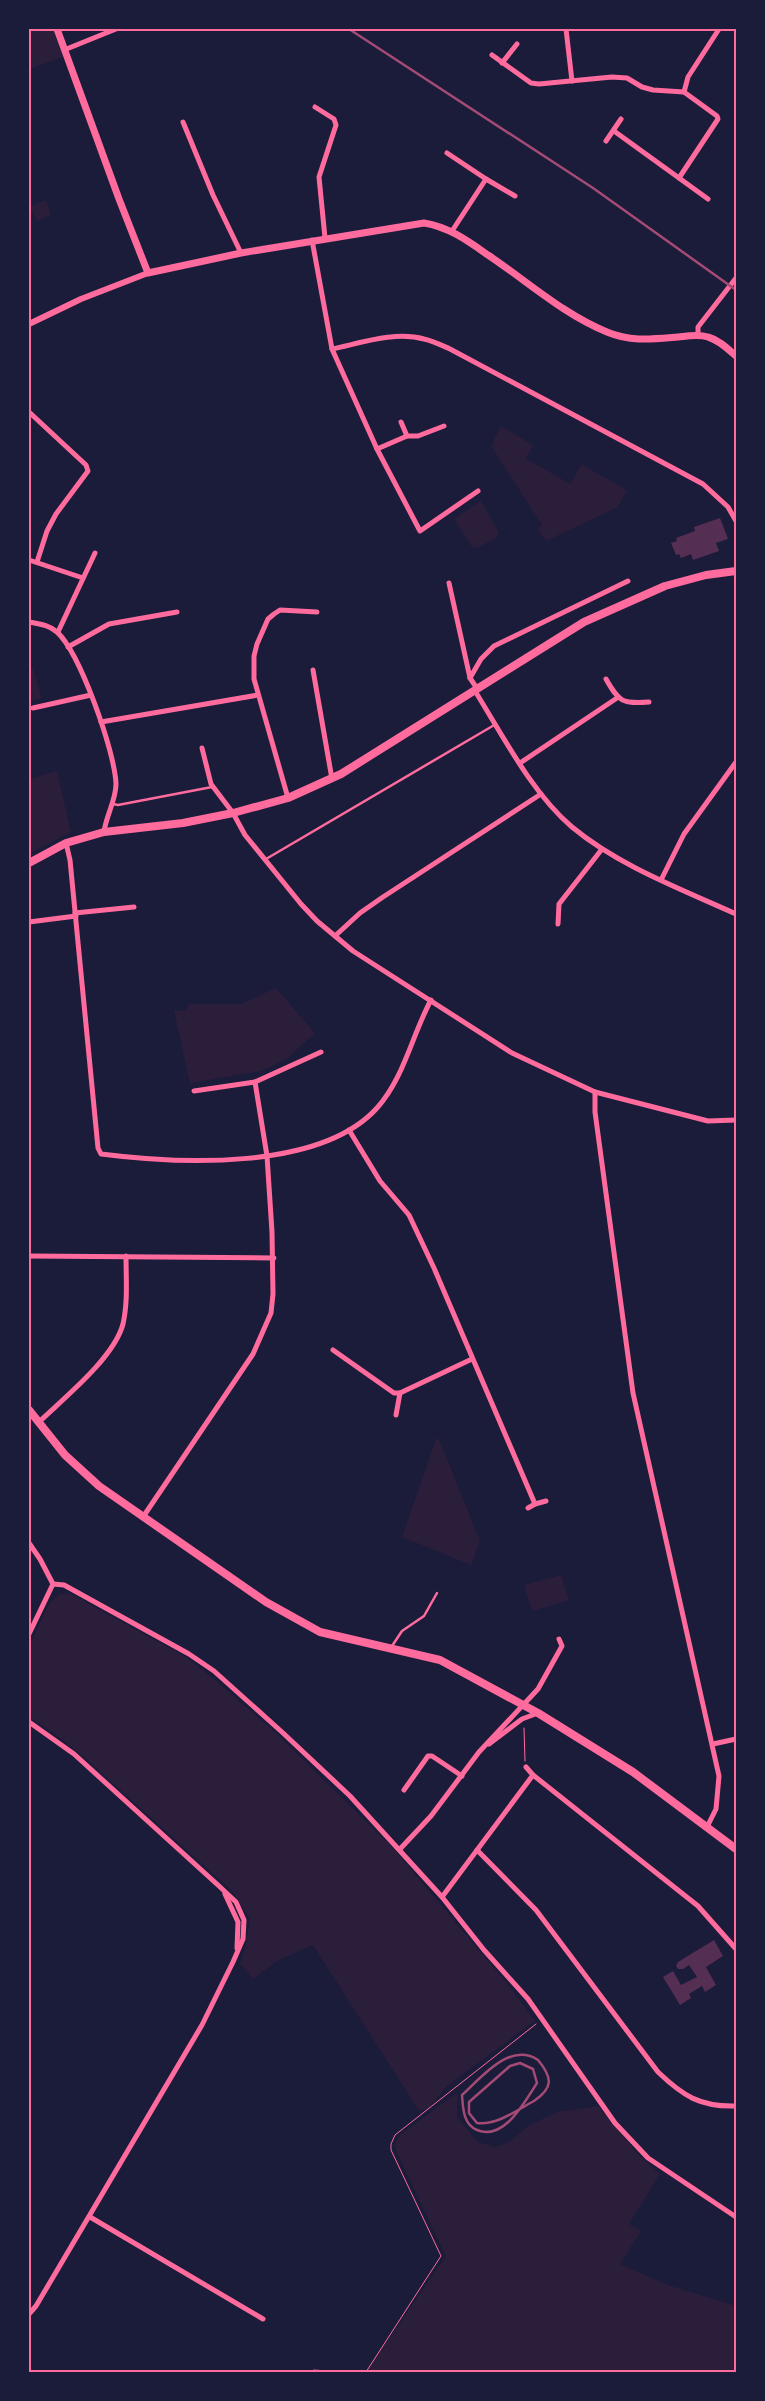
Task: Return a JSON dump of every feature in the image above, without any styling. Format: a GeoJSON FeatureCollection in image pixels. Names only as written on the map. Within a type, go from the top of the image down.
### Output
{"type":"FeatureCollection","features":[{"type":"Feature","properties":{"kind":"main road"},"geometry":{"type":"LineString","coordinates":[[57,29],[148,273],[312,240],[424,223],[452,231],[531,284],[560,307],[604,331],[620,337],[646,340],[698,335],[710,337],[721,343],[736,356]]}},
{"type":"Feature","properties":{"kind":"main road"},"geometry":{"type":"LineString","coordinates":[[29,863],[66,844],[104,832],[183,823],[233,813],[288,798],[332,779],[477,691],[569,631],[638,597],[688,579],[736,571]]}},
{"type":"Feature","properties":{"kind":"main road"},"geometry":{"type":"LineString","coordinates":[[29,1410],[65,1455],[92,1480],[228,1577],[298,1621],[320,1632],[440,1660],[538,1713],[633,1772],[736,1849]]}},
{"type":"Feature","properties":{"kind":"street"},"geometry":{"type":"LineString","coordinates":[[64,50],[116,29]]}},
{"type":"Feature","properties":{"kind":"street"},"geometry":{"type":"LineString","coordinates":[[566,29],[572,81]]}},
{"type":"Feature","properties":{"kind":"street"},"geometry":{"type":"LineString","coordinates":[[684,92],[688,76],[719,29]]}},
{"type":"Feature","properties":{"kind":"street"},"geometry":{"type":"LineString","coordinates":[[502,63],[518,44]]}},
{"type":"Feature","properties":{"kind":"street"},"geometry":{"type":"LineString","coordinates":[[492,55],[531,83],[622,77],[653,90],[684,92],[717,116],[718,119],[679,178]]}},
{"type":"Feature","properties":{"kind":"street"},"geometry":{"type":"LineString","coordinates":[[315,107],[334,119],[336,125],[319,177],[325,238]]}},
{"type":"Feature","properties":{"kind":"street"},"geometry":{"type":"LineString","coordinates":[[606,141],[621,119]]}},
{"type":"Feature","properties":{"kind":"street"},"geometry":{"type":"LineString","coordinates":[[183,122],[213,195],[241,253]]}},
{"type":"Feature","properties":{"kind":"street"},"geometry":{"type":"LineString","coordinates":[[614,131],[708,199]]}},
{"type":"Feature","properties":{"kind":"street"},"geometry":{"type":"LineString","coordinates":[[447,153],[514,196]]}},
{"type":"Feature","properties":{"kind":"street"},"geometry":{"type":"LineString","coordinates":[[452,231],[486,179]]}},
{"type":"Feature","properties":{"kind":"street"},"geometry":{"type":"LineString","coordinates":[[312,240],[332,349],[377,449],[420,532],[478,491]]}},
{"type":"Feature","properties":{"kind":"street"},"geometry":{"type":"LineString","coordinates":[[29,324],[81,299],[148,273]]}},
{"type":"Feature","properties":{"kind":"street"},"geometry":{"type":"LineString","coordinates":[[698,335],[698,327],[736,278]]}},
{"type":"Feature","properties":{"kind":"street"},"geometry":{"type":"LineString","coordinates":[[332,349],[389,338],[407,337],[424,339],[450,349],[703,484],[728,507],[736,521]]}},
{"type":"Feature","properties":{"kind":"street"},"geometry":{"type":"LineString","coordinates":[[29,412],[86,465],[88,471],[56,514],[47,531],[37,562]]}},
{"type":"Feature","properties":{"kind":"street"},"geometry":{"type":"LineString","coordinates":[[402,422],[407,436]]}},
{"type":"Feature","properties":{"kind":"street"},"geometry":{"type":"LineString","coordinates":[[377,449],[407,436],[418,436],[444,426]]}},
{"type":"Feature","properties":{"kind":"street"},"geometry":{"type":"LineString","coordinates":[[58,632],[95,553]]}},
{"type":"Feature","properties":{"kind":"street"},"geometry":{"type":"LineString","coordinates":[[29,560],[83,578]]}},
{"type":"Feature","properties":{"kind":"street"},"geometry":{"type":"LineString","coordinates":[[470,678],[480,659],[494,646],[628,581]]}},
{"type":"Feature","properties":{"kind":"street"},"geometry":{"type":"LineString","coordinates":[[450,583],[470,678],[496,724],[541,794],[572,826],[602,849],[661,880],[736,914]]}},
{"type":"Feature","properties":{"kind":"street"},"geometry":{"type":"LineString","coordinates":[[288,798],[258,695],[253,666],[257,644],[268,619],[280,610],[318,612]]}},
{"type":"Feature","properties":{"kind":"street"},"geometry":{"type":"LineString","coordinates":[[68,647],[109,624],[177,612]]}},
{"type":"Feature","properties":{"kind":"street"},"geometry":{"type":"LineString","coordinates":[[29,622],[58,632],[68,647],[91,695],[101,722],[115,774],[115,791],[104,832]]}},
{"type":"Feature","properties":{"kind":"street"},"geometry":{"type":"LineString","coordinates":[[312,670],[332,779]]}},
{"type":"Feature","properties":{"kind":"street"},"geometry":{"type":"LineString","coordinates":[[606,679],[617,698],[631,703],[649,702]]}},
{"type":"Feature","properties":{"kind":"street"},"geometry":{"type":"LineString","coordinates":[[34,708],[91,695]]}},
{"type":"Feature","properties":{"kind":"street"},"geometry":{"type":"LineString","coordinates":[[101,722],[258,695]]}},
{"type":"Feature","properties":{"kind":"street"},"geometry":{"type":"LineString","coordinates":[[520,762],[617,698]]}},
{"type":"Feature","properties":{"kind":"street"},"geometry":{"type":"LineString","coordinates":[[202,748],[213,787],[233,813],[237,824],[301,904],[353,951],[512,1053],[595,1092],[708,1120],[736,1120]]}},
{"type":"Feature","properties":{"kind":"street"},"geometry":{"type":"LineString","coordinates":[[661,880],[684,834],[736,762]]}},
{"type":"Feature","properties":{"kind":"street"},"geometry":{"type":"LineString","coordinates":[[335,936],[360,913],[541,794]]}},
{"type":"Feature","properties":{"kind":"street"},"geometry":{"type":"LineString","coordinates":[[66,844],[75,915],[98,1148],[101,1154],[161,1159],[266,1156],[323,1143],[349,1130],[377,1108],[397,1077],[431,1000]]}},
{"type":"Feature","properties":{"kind":"street"},"geometry":{"type":"LineString","coordinates":[[558,924],[559,904],[602,849]]}},
{"type":"Feature","properties":{"kind":"street"},"geometry":{"type":"LineString","coordinates":[[29,922],[134,907]]}},
{"type":"Feature","properties":{"kind":"street"},"geometry":{"type":"LineString","coordinates":[[194,1091],[255,1082],[321,1052]]}},
{"type":"Feature","properties":{"kind":"street"},"geometry":{"type":"LineString","coordinates":[[143,1517],[253,1354],[271,1313],[274,1258],[266,1156],[255,1082]]}},
{"type":"Feature","properties":{"kind":"street"},"geometry":{"type":"LineString","coordinates":[[595,1092],[595,1112],[633,1393],[714,1744],[720,1787],[716,1809],[707,1827]]}},
{"type":"Feature","properties":{"kind":"street"},"geometry":{"type":"LineString","coordinates":[[349,1130],[380,1181],[409,1216],[434,1268],[536,1504]]}},
{"type":"Feature","properties":{"kind":"street"},"geometry":{"type":"LineString","coordinates":[[29,1256],[274,1258]]}},
{"type":"Feature","properties":{"kind":"street"},"geometry":{"type":"LineString","coordinates":[[39,1422],[104,1358],[113,1345],[122,1326],[126,1304],[126,1256]]}},
{"type":"Feature","properties":{"kind":"street"},"geometry":{"type":"LineString","coordinates":[[334,1350],[394,1392],[400,1393],[472,1359]]}},
{"type":"Feature","properties":{"kind":"street"},"geometry":{"type":"LineString","coordinates":[[396,1414],[400,1393]]}},
{"type":"Feature","properties":{"kind":"street"},"geometry":{"type":"LineString","coordinates":[[528,1508],[546,1501]]}},
{"type":"Feature","properties":{"kind":"street"},"geometry":{"type":"LineString","coordinates":[[29,1542],[40,1558],[53,1584]]}},
{"type":"Feature","properties":{"kind":"street"},"geometry":{"type":"LineString","coordinates":[[29,1634],[53,1584]]}},
{"type":"Feature","properties":{"kind":"street"},"geometry":{"type":"LineString","coordinates":[[53,1584],[64,1585],[189,1654],[214,1672],[350,1796],[400,1849],[543,2019],[615,2122],[648,2158],[736,2217]]}},
{"type":"Feature","properties":{"kind":"street"},"geometry":{"type":"LineString","coordinates":[[400,1849],[431,1816],[479,1752],[539,1687],[562,1646],[559,1639]]}},
{"type":"Feature","properties":{"kind":"street"},"geometry":{"type":"LineString","coordinates":[[479,1752],[526,1718],[538,1713]]}},
{"type":"Feature","properties":{"kind":"street"},"geometry":{"type":"LineString","coordinates":[[29,1722],[74,1754],[219,1886],[236,1902],[244,1920],[244,1939],[202,2025],[90,2217],[36,2306],[29,2314]]}},
{"type":"Feature","properties":{"kind":"street"},"geometry":{"type":"LineString","coordinates":[[714,1744],[736,1739]]}},
{"type":"Feature","properties":{"kind":"street"},"geometry":{"type":"LineString","coordinates":[[404,1790],[428,1756],[432,1756],[462,1776]]}},
{"type":"Feature","properties":{"kind":"street"},"geometry":{"type":"LineString","coordinates":[[526,1767],[533,1776],[698,1906],[736,1949]]}},
{"type":"Feature","properties":{"kind":"street"},"geometry":{"type":"LineString","coordinates":[[442,1898],[533,1776]]}},
{"type":"Feature","properties":{"kind":"street"},"geometry":{"type":"LineString","coordinates":[[477,1850],[536,1910],[658,2072],[676,2089],[696,2100],[714,2107],[736,2106]]}},
{"type":"Feature","properties":{"kind":"street"},"geometry":{"type":"LineString","coordinates":[[90,2217],[263,2319]]}},
{"type":"Feature","properties":{"kind":"lane"},"geometry":{"type":"LineString","coordinates":[[264,860],[496,724]]}},
{"type":"Feature","properties":{"kind":"lane"},"geometry":{"type":"LineString","coordinates":[[111,804],[118,805],[213,787]]}},
{"type":"Feature","properties":{"kind":"lane"},"geometry":{"type":"LineString","coordinates":[[391,1648],[402,1631],[424,1616],[437,1593]]}},
{"type":"Feature","properties":{"kind":"path"},"geometry":{"type":"LineString","coordinates":[[526,1718],[523,1724],[526,1767]]}},
{"type":"Feature","properties":{"kind":"path"},"geometry":{"type":"LineString","coordinates":[[366,2372],[441,2256],[391,2150],[391,2144],[395,2136],[543,2019]]}},
{"type":"Feature","properties":{"kind":"path"},"geometry":{"type":"LineString","coordinates":[[308,2372],[314,2370],[340,2372]]}},
{"type":"Feature","properties":{"kind":"shaded area"},"geometry":{"type":"Polygon","coordinates":[[[29,29],[53,29],[63,57],[29,69],[29,29]]]}},
{"type":"Feature","properties":{"kind":"shaded area"},"geometry":{"type":"Polygon","coordinates":[[[29,198],[32,206],[46,200],[51,215],[37,221],[33,212],[29,214],[29,198]]]}},
{"type":"Feature","properties":{"kind":"shaded area"},"geometry":{"type":"Polygon","coordinates":[[[501,426],[533,445],[526,459],[571,484],[581,464],[627,490],[618,507],[546,541],[538,530],[542,525],[491,446],[495,443],[493,441],[501,426]]]}},
{"type":"Feature","properties":{"kind":"shaded area"},"geometry":{"type":"Polygon","coordinates":[[[481,501],[499,533],[496,538],[477,548],[472,547],[454,519],[481,501]]]}},
{"type":"Feature","properties":{"kind":"shaded area"},"geometry":{"type":"Polygon","coordinates":[[[29,667],[33,668],[42,698],[29,702],[29,667]]]}},
{"type":"Feature","properties":{"kind":"shaded area"},"geometry":{"type":"Polygon","coordinates":[[[57,771],[71,832],[29,854],[29,779],[57,771]]]}},
{"type":"Feature","properties":{"kind":"shaded area"},"geometry":{"type":"Polygon","coordinates":[[[276,988],[315,1033],[288,1058],[262,1071],[190,1083],[174,1011],[186,1011],[189,1004],[241,1004],[276,988]]]}},
{"type":"Feature","properties":{"kind":"shaded area"},"geometry":{"type":"Polygon","coordinates":[[[436,1439],[439,1439],[480,1541],[471,1565],[402,1537],[436,1439]]]}},
{"type":"Feature","properties":{"kind":"shaded area"},"geometry":{"type":"Polygon","coordinates":[[[561,1575],[569,1600],[532,1611],[524,1585],[561,1575]]]}},
{"type":"Feature","properties":{"kind":"shaded area"},"geometry":{"type":"Polygon","coordinates":[[[59,1594],[71,1594],[186,1657],[279,1736],[392,1847],[510,1987],[535,2021],[448,2085],[428,2109],[419,2111],[313,1945],[277,1961],[253,1979],[240,1964],[246,1945],[250,1919],[232,1891],[85,1758],[55,1734],[29,1717],[29,1646],[49,1604],[59,1594]]]}},
{"type":"Feature","properties":{"kind":"shaded area"},"geometry":{"type":"Polygon","coordinates":[[[457,2093],[457,2117],[478,2142],[496,2147],[508,2143],[528,2126],[557,2112],[598,2106],[638,2154],[660,2174],[629,2224],[641,2231],[620,2264],[668,2285],[736,2306],[736,2372],[366,2372],[446,2256],[396,2151],[395,2143],[400,2135],[457,2093]]]}},
{"type":"Feature","properties":{"kind":"building"},"geometry":{"type":"Polygon","coordinates":[[[720,518],[728,539],[716,543],[719,551],[693,560],[691,554],[681,558],[679,554],[676,555],[671,543],[677,541],[676,538],[695,531],[694,527],[720,518]]]}},
{"type":"Feature","properties":{"kind":"building"},"geometry":{"type":"Polygon","coordinates":[[[714,1940],[723,1956],[706,1967],[716,1985],[705,1992],[702,1986],[689,1994],[691,1998],[680,2005],[663,1977],[673,1971],[681,1985],[697,1977],[689,1965],[683,1969],[678,1969],[676,1966],[678,1962],[714,1940]]]}},
{"type":"Feature","properties":{"kind":"railway"},"geometry":{"type":"LineString","coordinates":[[349,29],[593,188],[736,290]]}},
{"type":"Feature","properties":{"kind":"railway"},"geometry":{"type":"LineString","coordinates":[[534,2101],[527,2105],[520,2109],[513,2113],[492,2122],[477,2123],[469,2113],[469,2102],[510,2066],[520,2063],[533,2069],[537,2083],[526,2100],[519,2110],[496,2130],[487,2132],[477,2130],[469,2124],[466,2120],[462,2095],[497,2064],[507,2058],[527,2055],[538,2060],[543,2066],[549,2082],[545,2092],[534,2101]]}}]}
